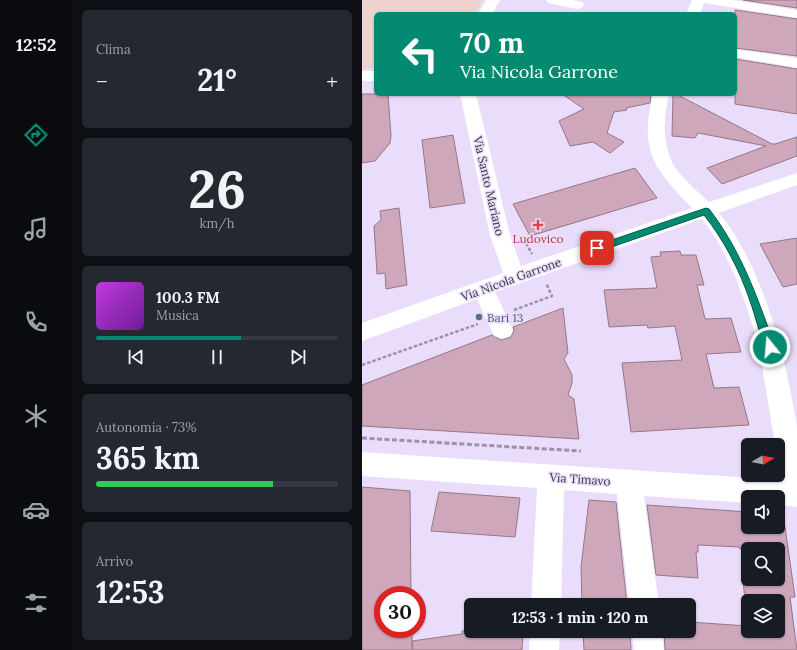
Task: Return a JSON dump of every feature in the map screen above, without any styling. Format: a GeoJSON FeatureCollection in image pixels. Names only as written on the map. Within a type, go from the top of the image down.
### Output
{"type":"FeatureCollection","features":[{"type":"Feature","properties":{"kind":"street"},"geometry":{"type":"LineString","coordinates":[[485,12],[493,0]]}},
{"type":"Feature","properties":{"kind":"street"},"geometry":{"type":"LineString","coordinates":[[553,0],[576,6]]}},
{"type":"Feature","properties":{"kind":"street"},"geometry":{"type":"LineString","coordinates":[[694,12],[699,0]]}},
{"type":"Feature","properties":{"kind":"street"},"geometry":{"type":"LineString","coordinates":[[707,0],[797,14]]}},
{"type":"Feature","properties":{"kind":"street"},"geometry":{"type":"LineString","coordinates":[[737,53],[797,63]]}},
{"type":"Feature","properties":{"kind":"street"},"geometry":{"type":"LineString","coordinates":[[362,76],[374,76]]}},
{"type":"Feature","properties":{"kind":"street","name":"Via Santo Mariano"},"geometry":{"type":"LineString","coordinates":[[468,96],[500,235],[515,277]]}},
{"type":"Feature","properties":{"kind":"street"},"geometry":{"type":"LineString","coordinates":[[661,96],[655,128],[660,155],[672,176],[706,211],[718,226],[731,249],[764,326],[770,347],[797,494]]}},
{"type":"Feature","properties":{"kind":"street","name":"Via Nicola Garrone"},"geometry":{"type":"LineString","coordinates":[[362,332],[515,277],[797,180]]}},
{"type":"Feature","properties":{"kind":"street"},"geometry":{"type":"LineString","coordinates":[[483,289],[502,330]]}},
{"type":"Feature","properties":{"kind":"street","name":"Via Timavo"},"geometry":{"type":"LineString","coordinates":[[362,464],[797,494]]}},
{"type":"Feature","properties":{"kind":"street"},"geometry":{"type":"LineString","coordinates":[[546,598],[551,477]]}},
{"type":"Feature","properties":{"kind":"street"},"geometry":{"type":"LineString","coordinates":[[629,482],[643,598]]}},
{"type":"Feature","properties":{"kind":"street"},"geometry":{"type":"LineString","coordinates":[[544,650],[545,638]]}},
{"type":"Feature","properties":{"kind":"street"},"geometry":{"type":"LineString","coordinates":[[648,638],[649,650]]}},
{"type":"Feature","properties":{"kind":"path"},"geometry":{"type":"LineString","coordinates":[[362,438],[582,451]]}},
{"type":"Feature","properties":{"kind":"shaded area"},"geometry":{"type":"Polygon","coordinates":[[[362,0],[483,0],[475,12],[374,12],[374,68],[362,69],[362,0]]]}},
{"type":"Feature","properties":{"kind":"building"},"geometry":{"type":"Polygon","coordinates":[[[743,0],[797,0],[797,8],[743,0]]]}},
{"type":"Feature","properties":{"kind":"building"},"geometry":{"type":"Polygon","coordinates":[[[735,10],[797,19],[797,56],[737,48],[737,12],[735,12],[735,10]]]}},
{"type":"Feature","properties":{"kind":"building"},"geometry":{"type":"Polygon","coordinates":[[[737,59],[797,69],[797,114],[735,104],[735,96],[737,96],[737,59]]]}},
{"type":"Feature","properties":{"kind":"building"},"geometry":{"type":"Polygon","coordinates":[[[362,94],[388,96],[391,136],[390,143],[375,161],[362,163],[362,94]]]}},
{"type":"Feature","properties":{"kind":"building"},"geometry":{"type":"Polygon","coordinates":[[[565,96],[651,96],[650,103],[626,108],[627,110],[614,112],[607,133],[624,142],[610,153],[593,142],[570,146],[559,121],[584,109],[565,96]]]}},
{"type":"Feature","properties":{"kind":"building"},"geometry":{"type":"Polygon","coordinates":[[[673,96],[680,96],[772,144],[797,137],[797,156],[722,184],[707,168],[766,146],[698,133],[695,138],[672,136],[673,96]]]}},
{"type":"Feature","properties":{"kind":"building"},"geometry":{"type":"Polygon","coordinates":[[[453,135],[465,203],[430,208],[422,140],[453,135]]]}},
{"type":"Feature","properties":{"kind":"building"},"geometry":{"type":"Polygon","coordinates":[[[635,168],[657,198],[530,236],[513,204],[635,168]]]}},
{"type":"Feature","properties":{"kind":"building"},"geometry":{"type":"Polygon","coordinates":[[[399,208],[407,285],[386,289],[385,273],[377,274],[374,226],[381,220],[380,211],[399,208]]]}},
{"type":"Feature","properties":{"kind":"building"},"geometry":{"type":"Polygon","coordinates":[[[797,238],[797,284],[783,287],[760,244],[797,238]]]}},
{"type":"Feature","properties":{"kind":"building"},"geometry":{"type":"Polygon","coordinates":[[[680,251],[681,255],[696,255],[704,285],[697,285],[705,319],[731,318],[741,352],[706,354],[714,388],[739,387],[749,425],[631,432],[622,363],[682,360],[675,326],[648,328],[647,325],[609,327],[604,290],[657,288],[651,257],[661,256],[660,252],[680,251]]]}},
{"type":"Feature","properties":{"kind":"building"},"geometry":{"type":"Polygon","coordinates":[[[563,308],[568,353],[564,359],[572,375],[572,383],[568,395],[574,399],[579,439],[362,426],[362,385],[492,335],[501,340],[511,337],[514,331],[513,327],[563,308]]]}},
{"type":"Feature","properties":{"kind":"building"},"geometry":{"type":"Polygon","coordinates":[[[362,487],[410,491],[411,586],[374,586],[374,638],[412,638],[412,650],[362,650],[362,487]]]}},
{"type":"Feature","properties":{"kind":"building"},"geometry":{"type":"Polygon","coordinates":[[[439,492],[520,498],[515,537],[431,531],[439,492]]]}},
{"type":"Feature","properties":{"kind":"building"},"geometry":{"type":"Polygon","coordinates":[[[589,500],[616,502],[626,598],[582,598],[581,567],[589,500]]]}},
{"type":"Feature","properties":{"kind":"building"},"geometry":{"type":"Polygon","coordinates":[[[647,505],[741,512],[741,534],[785,534],[785,527],[795,597],[790,597],[797,650],[665,650],[664,638],[696,638],[696,622],[741,626],[741,638],[785,638],[785,594],[744,594],[744,586],[785,586],[785,542],[741,542],[741,549],[739,547],[698,545],[698,552],[696,552],[698,578],[656,575],[647,505]]]}},
{"type":"Feature","properties":{"kind":"building"},"geometry":{"type":"Polygon","coordinates":[[[462,631],[464,631],[464,638],[523,638],[522,650],[413,650],[412,641],[462,634],[462,631]]]}},
{"type":"Feature","properties":{"kind":"building"},"geometry":{"type":"Polygon","coordinates":[[[583,638],[630,638],[631,650],[584,650],[583,638]]]}},
{"type":"Feature","properties":{"kind":"place","name":"Ludovico"},"geometry":{"type":"Point","coordinates":[538,225]}},
{"type":"Feature","properties":{"kind":"place","name":"Bari 13"},"geometry":{"type":"Point","coordinates":[479,317]}},
{"type":"Feature","properties":{"kind":"route"},"geometry":{"type":"LineString","coordinates":[[597,248],[706,211],[718,226],[731,249],[754,299],[770,347]]}}]}
